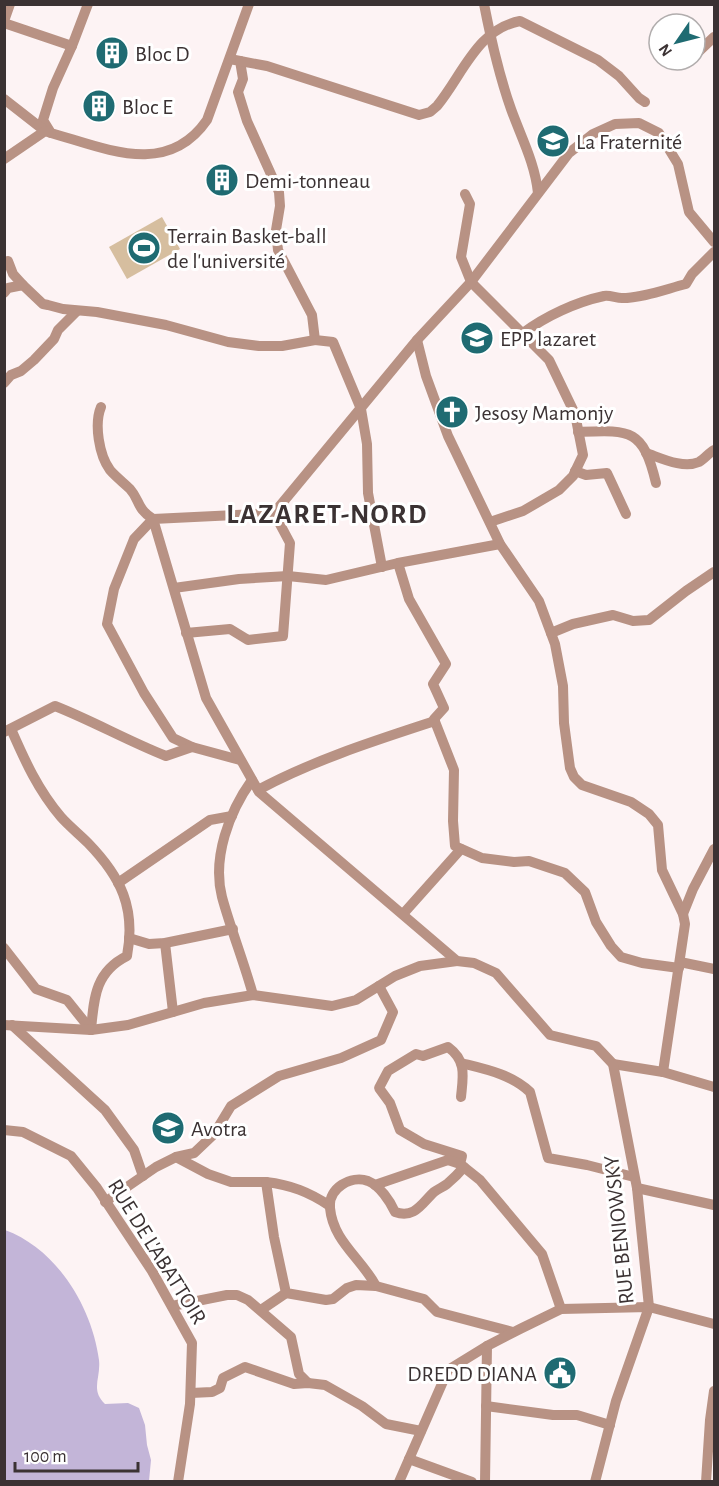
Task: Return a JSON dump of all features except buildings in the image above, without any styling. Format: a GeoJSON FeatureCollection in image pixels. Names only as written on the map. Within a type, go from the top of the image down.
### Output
{"type":"FeatureCollection","features":[{"type":"Feature","properties":{"kind":"street"},"geometry":{"type":"LineString","coordinates":[[10,4],[4,22],[72,46]]}},
{"type":"Feature","properties":{"kind":"street"},"geometry":{"type":"LineString","coordinates":[[48,132],[43,120],[53,88],[88,4]]}},
{"type":"Feature","properties":{"kind":"street"},"geometry":{"type":"LineString","coordinates":[[4,99],[48,132],[132,155],[163,153],[197,135],[207,120],[235,60],[249,4]]}},
{"type":"Feature","properties":{"kind":"street"},"geometry":{"type":"LineString","coordinates":[[484,4],[503,85],[536,176],[538,193]]}},
{"type":"Feature","properties":{"kind":"street"},"geometry":{"type":"LineString","coordinates":[[235,60],[267,66],[419,115],[430,112],[437,106],[479,45],[490,34],[510,23],[520,21],[598,60],[619,76],[645,102]]}},
{"type":"Feature","properties":{"kind":"street"},"geometry":{"type":"LineString","coordinates":[[235,60],[243,79],[238,92],[247,121],[279,192],[280,206],[276,230],[278,250],[312,315],[315,340]]}},
{"type":"Feature","properties":{"kind":"street"},"geometry":{"type":"LineString","coordinates":[[101,406],[97,416],[106,464],[132,491],[144,513],[153,519],[274,513],[417,340],[471,282],[569,153],[593,134],[615,124],[639,123],[659,133],[678,164],[689,212],[714,242]]}},
{"type":"Feature","properties":{"kind":"street"},"geometry":{"type":"LineString","coordinates":[[4,159],[48,132]]}},
{"type":"Feature","properties":{"kind":"street"},"geometry":{"type":"LineString","coordinates":[[465,194],[470,204],[461,257],[471,282],[549,360],[575,414],[583,455],[575,471],[559,490],[523,511],[490,522]]}},
{"type":"Feature","properties":{"kind":"street"},"geometry":{"type":"LineString","coordinates":[[523,333],[536,323],[570,307],[606,295],[620,298],[631,297],[686,284],[692,274],[714,252]]}},
{"type":"Feature","properties":{"kind":"street"},"geometry":{"type":"LineString","coordinates":[[8,261],[13,274],[43,304],[166,325],[206,338],[259,346],[282,346],[315,340],[333,342],[360,409],[367,444],[368,493],[382,567]]}},
{"type":"Feature","properties":{"kind":"street"},"geometry":{"type":"LineString","coordinates":[[4,292],[8,288],[22,285]]}},
{"type":"Feature","properties":{"kind":"street"},"geometry":{"type":"LineString","coordinates":[[4,383],[11,375],[21,371],[34,360],[77,311]]}},
{"type":"Feature","properties":{"kind":"street"},"geometry":{"type":"LineString","coordinates":[[417,340],[426,376],[448,436],[500,544],[539,601],[551,633],[564,686],[564,723],[570,768],[574,777],[582,785],[631,802],[649,814],[658,825],[662,870],[683,914],[685,924],[663,1072]]}},
{"type":"Feature","properties":{"kind":"street"},"geometry":{"type":"LineString","coordinates":[[578,432],[616,430],[631,434],[639,440],[646,453],[656,483]]}},
{"type":"Feature","properties":{"kind":"street"},"geometry":{"type":"LineString","coordinates":[[646,453],[687,464],[698,462],[714,450]]}},
{"type":"Feature","properties":{"kind":"street"},"geometry":{"type":"LineString","coordinates":[[575,471],[586,475],[607,473],[626,514]]}},
{"type":"Feature","properties":{"kind":"street"},"geometry":{"type":"LineString","coordinates":[[186,633],[230,629],[248,640],[283,636],[290,543],[274,513]]}},
{"type":"Feature","properties":{"kind":"street"},"geometry":{"type":"LineString","coordinates":[[153,519],[206,698],[258,790],[457,961]]}},
{"type":"Feature","properties":{"kind":"street"},"geometry":{"type":"LineString","coordinates":[[153,519],[134,539],[114,589],[107,624],[144,693],[173,738],[192,747],[240,760]]}},
{"type":"Feature","properties":{"kind":"street"},"geometry":{"type":"LineString","coordinates":[[174,588],[239,579],[288,576],[326,580],[398,563],[500,544]]}},
{"type":"Feature","properties":{"kind":"street"},"geometry":{"type":"LineString","coordinates":[[398,563],[409,599],[446,664],[432,684],[444,708],[434,719],[454,770],[455,846],[482,858],[514,862],[529,861],[565,873],[585,892],[597,922],[611,946],[621,957],[642,963],[714,969]]}},
{"type":"Feature","properties":{"kind":"street"},"geometry":{"type":"LineString","coordinates":[[551,633],[573,624],[613,615],[633,621],[649,620],[714,572]]}},
{"type":"Feature","properties":{"kind":"street"},"geometry":{"type":"LineString","coordinates":[[91,1030],[98,982],[114,962],[127,956],[129,918],[126,900],[118,883],[91,846],[61,818],[30,773],[8,730],[55,706],[81,716],[126,740],[166,756],[192,747]]}},
{"type":"Feature","properties":{"kind":"street"},"geometry":{"type":"LineString","coordinates":[[258,790],[302,768],[435,721]]}},
{"type":"Feature","properties":{"kind":"street"},"geometry":{"type":"LineString","coordinates":[[252,780],[239,797],[232,816],[224,839],[219,870],[222,896],[253,995]]}},
{"type":"Feature","properties":{"kind":"street"},"geometry":{"type":"LineString","coordinates":[[118,883],[210,820],[232,816]]}},
{"type":"Feature","properties":{"kind":"street"},"geometry":{"type":"LineString","coordinates":[[403,914],[461,849]]}},
{"type":"Feature","properties":{"kind":"street"},"geometry":{"type":"LineString","coordinates":[[683,914],[714,849]]}},
{"type":"Feature","properties":{"kind":"street"},"geometry":{"type":"LineString","coordinates":[[129,938],[149,944],[165,943],[233,930]]}},
{"type":"Feature","properties":{"kind":"street"},"geometry":{"type":"LineString","coordinates":[[165,943],[173,1012]]}},
{"type":"Feature","properties":{"kind":"street"},"geometry":{"type":"LineString","coordinates":[[4,948],[36,989],[67,1000],[91,1030]]}},
{"type":"Feature","properties":{"kind":"street"},"geometry":{"type":"LineString","coordinates":[[8,1025],[91,1030],[128,1025],[204,1003],[253,995],[332,1006],[356,1000],[395,976],[420,966],[457,961],[474,963],[496,974],[550,1035],[596,1047],[613,1064],[663,1072],[714,1087]]}},
{"type":"Feature","properties":{"kind":"street"},"geometry":{"type":"LineString","coordinates":[[105,1202],[156,1167],[177,1157],[195,1153],[213,1134],[231,1106],[279,1076],[341,1058],[381,1040],[393,1012],[379,986]]}},
{"type":"Feature","properties":{"kind":"street"},"geometry":{"type":"LineString","coordinates":[[8,1025],[105,1110],[134,1150],[143,1176]]}},
{"type":"Feature","properties":{"kind":"street"},"geometry":{"type":"LineString","coordinates":[[376,1286],[369,1272],[341,1241],[336,1230],[330,1206],[331,1196],[336,1188],[346,1183],[366,1180],[375,1185],[391,1203],[395,1212],[402,1215],[416,1211],[424,1205],[435,1191],[447,1184],[462,1166],[462,1156],[424,1144],[400,1130],[390,1103],[379,1088],[387,1071],[416,1054],[423,1056],[448,1047],[457,1054],[463,1070],[461,1097]]}},
{"type":"Feature","properties":{"kind":"street"},"geometry":{"type":"LineString","coordinates":[[461,1063],[494,1071],[522,1084],[530,1092],[548,1158],[634,1177]]}},
{"type":"Feature","properties":{"kind":"street","name":"RUE BENIOWSKY"},"geometry":{"type":"LineString","coordinates":[[595,1482],[610,1425],[649,1307],[637,1188],[613,1064]]}},
{"type":"Feature","properties":{"kind":"street","name":"RUE DE L'ABATTOIR"},"geometry":{"type":"LineString","coordinates":[[4,1130],[23,1132],[71,1156],[97,1188],[152,1270],[192,1343],[191,1393],[178,1482]]}},
{"type":"Feature","properties":{"kind":"street"},"geometry":{"type":"LineString","coordinates":[[177,1157],[208,1174],[231,1182],[266,1182],[295,1187],[330,1206]]}},
{"type":"Feature","properties":{"kind":"street"},"geometry":{"type":"LineString","coordinates":[[375,1185],[448,1160],[462,1166],[480,1180],[542,1254],[561,1309]]}},
{"type":"Feature","properties":{"kind":"street"},"geometry":{"type":"LineString","coordinates":[[266,1182],[274,1237],[286,1293]]}},
{"type":"Feature","properties":{"kind":"street"},"geometry":{"type":"LineString","coordinates":[[637,1188],[714,1205]]}},
{"type":"Feature","properties":{"kind":"street"},"geometry":{"type":"LineString","coordinates":[[261,1310],[286,1293],[326,1300],[333,1299],[347,1288],[357,1285],[376,1286],[424,1299],[437,1312],[513,1332]]}},
{"type":"Feature","properties":{"kind":"street"},"geometry":{"type":"LineString","coordinates":[[172,1306],[209,1297],[237,1295],[248,1300],[291,1337],[299,1374],[308,1383]]}},
{"type":"Feature","properties":{"kind":"street"},"geometry":{"type":"LineString","coordinates":[[399,1482],[448,1370],[513,1332],[561,1309],[649,1307],[714,1324]]}},
{"type":"Feature","properties":{"kind":"street"},"geometry":{"type":"LineString","coordinates":[[485,1482],[487,1346]]}},
{"type":"Feature","properties":{"kind":"street"},"geometry":{"type":"LineString","coordinates":[[191,1393],[212,1392],[220,1388],[223,1378],[245,1367],[294,1384],[325,1385],[362,1406],[386,1424],[421,1431]]}},
{"type":"Feature","properties":{"kind":"street"},"geometry":{"type":"LineString","coordinates":[[706,1482],[714,1391]]}},
{"type":"Feature","properties":{"kind":"street"},"geometry":{"type":"LineString","coordinates":[[486,1406],[554,1415],[577,1415],[610,1425]]}},
{"type":"Feature","properties":{"kind":"street"},"geometry":{"type":"LineString","coordinates":[[409,1459],[472,1482]]}},
{"type":"Feature","properties":{"kind":"shaded area","name":"Terrain Basket-ball de l'université"},"geometry":{"type":"Polygon","coordinates":[[[162,217],[180,249],[127,279],[109,247],[162,217]]]}},
{"type":"Feature","properties":{"kind":"shaded area"},"geometry":{"type":"Polygon","coordinates":[[[5,1230],[41,1251],[69,1282],[80,1301],[95,1340],[99,1360],[97,1388],[101,1399],[105,1404],[128,1403],[139,1408],[145,1425],[151,1460],[149,1481],[5,1481],[5,1230]]]}},
{"type":"Feature","properties":{"kind":"place","name":"Bloc D"},"geometry":{"type":"Point","coordinates":[112,53]}},
{"type":"Feature","properties":{"kind":"place","name":"Bloc E"},"geometry":{"type":"Point","coordinates":[99,106]}},
{"type":"Feature","properties":{"kind":"place","name":"La Fraternité"},"geometry":{"type":"Point","coordinates":[553,141]}},
{"type":"Feature","properties":{"kind":"place","name":"Demi-tonneau"},"geometry":{"type":"Point","coordinates":[222,180]}},
{"type":"Feature","properties":{"kind":"place","name":"Terrain Basket-ball de l'université"},"geometry":{"type":"Point","coordinates":[144,248]}},
{"type":"Feature","properties":{"kind":"place","name":"EPP lazaret"},"geometry":{"type":"Point","coordinates":[477,338]}},
{"type":"Feature","properties":{"kind":"place","name":"Jesosy Mamonjy"},"geometry":{"type":"Point","coordinates":[452,412]}},
{"type":"Feature","properties":{"kind":"place","name":"Avotra"},"geometry":{"type":"Point","coordinates":[168,1128]}},
{"type":"Feature","properties":{"kind":"place","name":"DREDD DIANA"},"geometry":{"type":"Point","coordinates":[560,1373]}},
{"type":"Feature","properties":{"kind":"district","name":"LAZARET-NORD"},"geometry":{"type":"Point","coordinates":[327,513]}}]}
